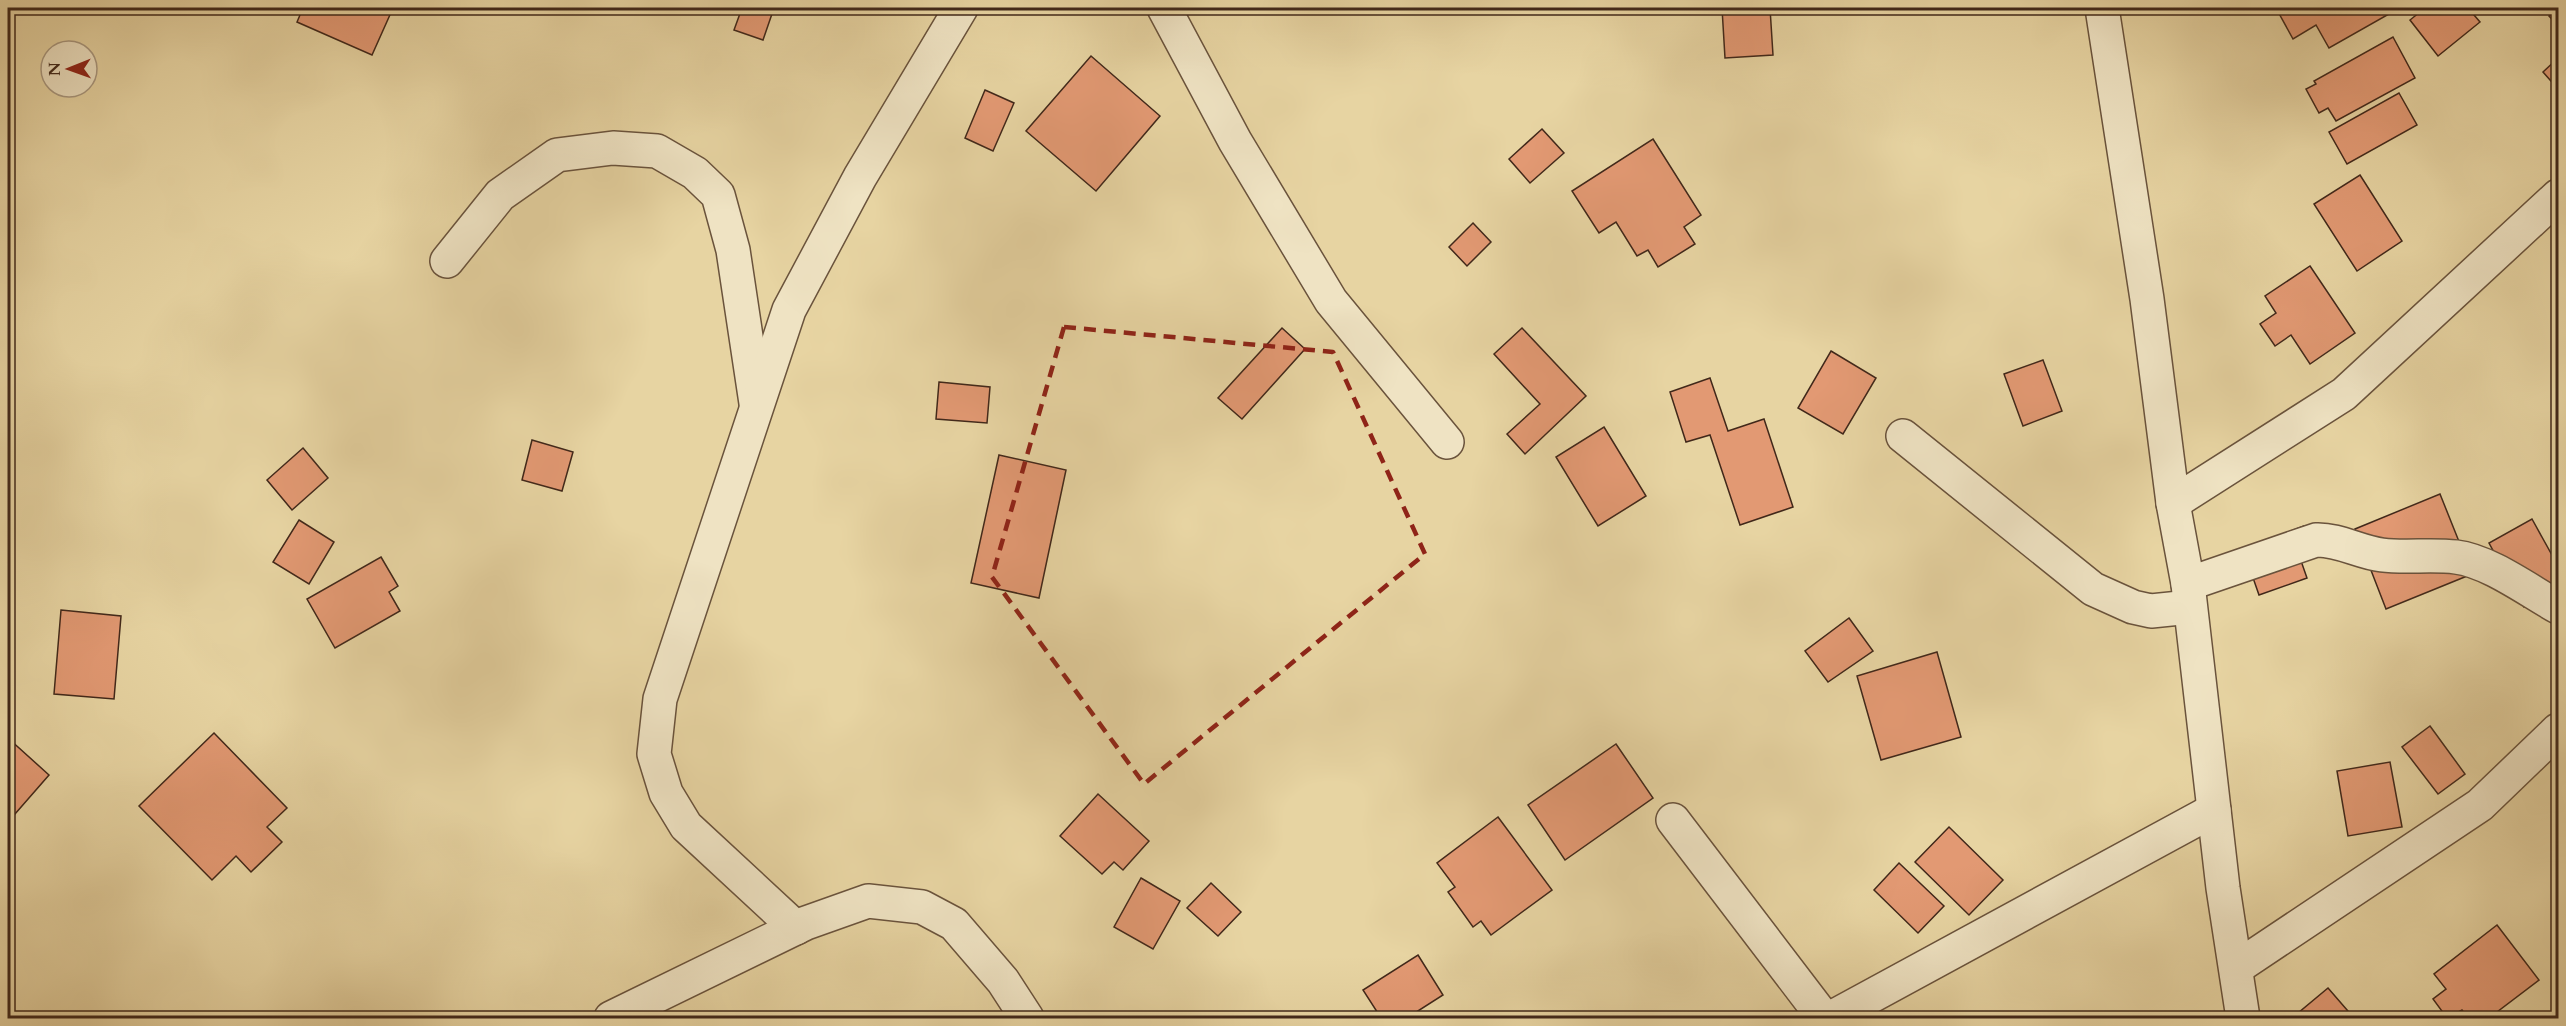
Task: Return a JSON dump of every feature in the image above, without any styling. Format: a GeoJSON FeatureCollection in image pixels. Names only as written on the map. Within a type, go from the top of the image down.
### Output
{"type":"FeatureCollection","features":[{"type":"Feature","properties":{"kind":"street"},"geometry":{"type":"LineString","coordinates":[[796,928],[686,826],[666,793],[654,754],[660,699],[789,310],[860,177],[961,8]]}},
{"type":"Feature","properties":{"kind":"street"},"geometry":{"type":"LineString","coordinates":[[1164,8],[1235,141],[1332,301],[1447,442]]}},
{"type":"Feature","properties":{"kind":"street"},"geometry":{"type":"LineString","coordinates":[[2102,8],[2147,299],[2174,503],[2189,596],[2214,810],[2244,1018]]}},
{"type":"Feature","properties":{"kind":"street"},"geometry":{"type":"LineString","coordinates":[[447,261],[500,195],[557,155],[613,148],[657,151],[695,173],[718,195],[733,250],[757,408]]}},
{"type":"Feature","properties":{"kind":"street"},"geometry":{"type":"LineString","coordinates":[[2174,503],[2344,394],[2559,196]]}},
{"type":"Feature","properties":{"kind":"street"},"geometry":{"type":"LineString","coordinates":[[1903,436],[2093,589],[2133,607],[2151,610],[2189,596],[2316,540],[2328,540],[2358,551],[2384,556],[2456,557],[2481,564],[2559,606]]}},
{"type":"Feature","properties":{"kind":"street"},"geometry":{"type":"LineString","coordinates":[[2236,968],[2480,805],[2559,730]]}},
{"type":"Feature","properties":{"kind":"street"},"geometry":{"type":"LineString","coordinates":[[1831,1018],[2214,810]]}},
{"type":"Feature","properties":{"kind":"street"},"geometry":{"type":"LineString","coordinates":[[1673,820],[1824,1018]]}},
{"type":"Feature","properties":{"kind":"street"},"geometry":{"type":"LineString","coordinates":[[610,1018],[796,928],[868,901],[922,907],[954,924],[1004,981],[1027,1018]]}},
{"type":"Feature","properties":{"kind":"highlighted area"},"geometry":{"type":"Polygon","coordinates":[[[1064,327],[1333,352],[1425,554],[1144,784],[992,577],[1064,327]]]}},
{"type":"Feature","properties":{"kind":"building"},"geometry":{"type":"Polygon","coordinates":[[[303,8],[393,8],[372,55],[297,22],[303,8]]]}},
{"type":"Feature","properties":{"kind":"building"},"geometry":{"type":"Polygon","coordinates":[[[742,8],[774,8],[763,40],[734,30],[742,8]]]}},
{"type":"Feature","properties":{"kind":"building"},"geometry":{"type":"Polygon","coordinates":[[[1722,8],[1770,8],[1773,55],[1725,58],[1722,8]]]}},
{"type":"Feature","properties":{"kind":"building"},"geometry":{"type":"Polygon","coordinates":[[[2276,8],[2385,8],[2389,14],[2329,48],[2316,25],[2293,39],[2276,8]]]}},
{"type":"Feature","properties":{"kind":"building"},"geometry":{"type":"Polygon","coordinates":[[[2425,8],[2468,8],[2480,22],[2438,56],[2410,20],[2425,8]]]}},
{"type":"Feature","properties":{"kind":"building"},"geometry":{"type":"Polygon","coordinates":[[[2558,8],[2558,26],[2549,16],[2558,8]]]}},
{"type":"Feature","properties":{"kind":"building"},"geometry":{"type":"Polygon","coordinates":[[[2393,37],[2415,78],[2336,121],[2328,108],[2319,113],[2306,89],[2316,84],[2314,81],[2393,37]]]}},
{"type":"Feature","properties":{"kind":"building"},"geometry":{"type":"Polygon","coordinates":[[[1091,56],[1160,116],[1096,191],[1026,131],[1091,56]]]}},
{"type":"Feature","properties":{"kind":"building"},"geometry":{"type":"Polygon","coordinates":[[[2558,58],[2558,89],[2543,72],[2558,58]]]}},
{"type":"Feature","properties":{"kind":"building"},"geometry":{"type":"Polygon","coordinates":[[[985,90],[1014,103],[993,151],[965,138],[985,90]]]}},
{"type":"Feature","properties":{"kind":"building"},"geometry":{"type":"Polygon","coordinates":[[[2399,93],[2417,125],[2347,164],[2329,132],[2399,93]]]}},
{"type":"Feature","properties":{"kind":"building"},"geometry":{"type":"Polygon","coordinates":[[[1542,129],[1564,153],[1530,183],[1509,159],[1542,129]]]}},
{"type":"Feature","properties":{"kind":"building"},"geometry":{"type":"Polygon","coordinates":[[[1653,139],[1701,215],[1684,227],[1695,244],[1658,267],[1648,250],[1637,256],[1616,222],[1599,233],[1572,191],[1653,139]]]}},
{"type":"Feature","properties":{"kind":"building"},"geometry":{"type":"Polygon","coordinates":[[[2360,175],[2402,241],[2357,271],[2314,204],[2360,175]]]}},
{"type":"Feature","properties":{"kind":"building"},"geometry":{"type":"Polygon","coordinates":[[[1473,223],[1491,242],[1467,266],[1449,247],[1473,223]]]}},
{"type":"Feature","properties":{"kind":"building"},"geometry":{"type":"Polygon","coordinates":[[[2310,266],[2355,333],[2310,364],[2291,335],[2275,346],[2260,324],[2276,313],[2265,296],[2310,266]]]}},
{"type":"Feature","properties":{"kind":"building"},"geometry":{"type":"Polygon","coordinates":[[[1282,328],[1305,349],[1242,419],[1218,398],[1282,328]]]}},
{"type":"Feature","properties":{"kind":"building"},"geometry":{"type":"Polygon","coordinates":[[[1522,328],[1586,396],[1525,454],[1507,434],[1540,404],[1494,354],[1522,328]]]}},
{"type":"Feature","properties":{"kind":"building"},"geometry":{"type":"Polygon","coordinates":[[[1831,351],[1876,378],[1843,434],[1798,408],[1831,351]]]}},
{"type":"Feature","properties":{"kind":"building"},"geometry":{"type":"Polygon","coordinates":[[[2043,360],[2062,411],[2023,426],[2004,374],[2043,360]]]}},
{"type":"Feature","properties":{"kind":"building"},"geometry":{"type":"Polygon","coordinates":[[[1710,378],[1728,431],[1764,419],[1793,507],[1740,525],[1710,435],[1686,442],[1670,392],[1710,378]]]}},
{"type":"Feature","properties":{"kind":"building"},"geometry":{"type":"Polygon","coordinates":[[[939,382],[990,387],[987,423],[936,419],[939,382]]]}},
{"type":"Feature","properties":{"kind":"building"},"geometry":{"type":"Polygon","coordinates":[[[1604,427],[1646,496],[1598,526],[1556,457],[1604,427]]]}},
{"type":"Feature","properties":{"kind":"building"},"geometry":{"type":"Polygon","coordinates":[[[532,440],[573,452],[562,491],[522,480],[532,440]]]}},
{"type":"Feature","properties":{"kind":"building"},"geometry":{"type":"Polygon","coordinates":[[[303,448],[328,478],[292,510],[267,480],[303,448]]]}},
{"type":"Feature","properties":{"kind":"building"},"geometry":{"type":"Polygon","coordinates":[[[999,455],[1066,470],[1039,598],[971,583],[999,455]]]}},
{"type":"Feature","properties":{"kind":"building"},"geometry":{"type":"Polygon","coordinates":[[[2440,494],[2472,574],[2386,609],[2355,529],[2440,494]]]}},
{"type":"Feature","properties":{"kind":"building"},"geometry":{"type":"Polygon","coordinates":[[[2532,519],[2558,566],[2558,587],[2524,607],[2489,543],[2532,519]]]}},
{"type":"Feature","properties":{"kind":"building"},"geometry":{"type":"Polygon","coordinates":[[[299,520],[334,542],[309,584],[273,562],[299,520]]]}},
{"type":"Feature","properties":{"kind":"building"},"geometry":{"type":"Polygon","coordinates":[[[2304,526],[2314,554],[2300,558],[2307,578],[2259,595],[2243,549],[2304,526]]]}},
{"type":"Feature","properties":{"kind":"building"},"geometry":{"type":"Polygon","coordinates":[[[381,557],[398,586],[389,592],[400,611],[335,648],[307,599],[381,557]]]}},
{"type":"Feature","properties":{"kind":"building"},"geometry":{"type":"Polygon","coordinates":[[[61,610],[121,616],[114,699],[54,694],[61,610]]]}},
{"type":"Feature","properties":{"kind":"building"},"geometry":{"type":"Polygon","coordinates":[[[1849,618],[1873,651],[1828,682],[1805,651],[1849,618]]]}},
{"type":"Feature","properties":{"kind":"building"},"geometry":{"type":"Polygon","coordinates":[[[1937,652],[1961,737],[1881,760],[1857,676],[1937,652]]]}},
{"type":"Feature","properties":{"kind":"building"},"geometry":{"type":"Polygon","coordinates":[[[2430,726],[2465,774],[2438,794],[2402,747],[2430,726]]]}},
{"type":"Feature","properties":{"kind":"building"},"geometry":{"type":"Polygon","coordinates":[[[214,733],[287,808],[267,827],[282,842],[251,872],[236,856],[212,880],[139,806],[214,733]]]}},
{"type":"Feature","properties":{"kind":"building"},"geometry":{"type":"Polygon","coordinates":[[[8,738],[49,775],[8,822],[8,738]]]}},
{"type":"Feature","properties":{"kind":"building"},"geometry":{"type":"Polygon","coordinates":[[[1616,744],[1653,798],[1565,860],[1528,805],[1616,744]]]}},
{"type":"Feature","properties":{"kind":"building"},"geometry":{"type":"Polygon","coordinates":[[[2390,762],[2402,827],[2348,836],[2337,771],[2390,762]]]}},
{"type":"Feature","properties":{"kind":"building"},"geometry":{"type":"Polygon","coordinates":[[[1098,794],[1149,841],[1123,870],[1114,862],[1102,874],[1060,836],[1098,794]]]}},
{"type":"Feature","properties":{"kind":"building"},"geometry":{"type":"Polygon","coordinates":[[[1498,817],[1552,890],[1491,935],[1481,921],[1473,927],[1448,892],[1455,887],[1437,863],[1498,817]]]}},
{"type":"Feature","properties":{"kind":"building"},"geometry":{"type":"Polygon","coordinates":[[[1949,827],[2003,880],[1969,915],[1915,862],[1949,827]]]}},
{"type":"Feature","properties":{"kind":"building"},"geometry":{"type":"Polygon","coordinates":[[[1899,863],[1944,906],[1918,933],[1874,890],[1899,863]]]}},
{"type":"Feature","properties":{"kind":"building"},"geometry":{"type":"Polygon","coordinates":[[[1141,878],[1180,901],[1153,949],[1114,927],[1141,878]]]}},
{"type":"Feature","properties":{"kind":"building"},"geometry":{"type":"Polygon","coordinates":[[[1211,883],[1241,912],[1218,936],[1187,908],[1211,883]]]}},
{"type":"Feature","properties":{"kind":"building"},"geometry":{"type":"Polygon","coordinates":[[[2497,925],[2539,980],[2489,1018],[2468,1018],[2462,1010],[2447,1018],[2433,999],[2446,989],[2434,974],[2497,925]]]}},
{"type":"Feature","properties":{"kind":"building"},"geometry":{"type":"Polygon","coordinates":[[[1418,955],[1443,995],[1407,1018],[1381,1018],[1363,990],[1418,955]]]}},
{"type":"Feature","properties":{"kind":"building"},"geometry":{"type":"Polygon","coordinates":[[[2328,988],[2354,1018],[2292,1018],[2328,988]]]}}]}
